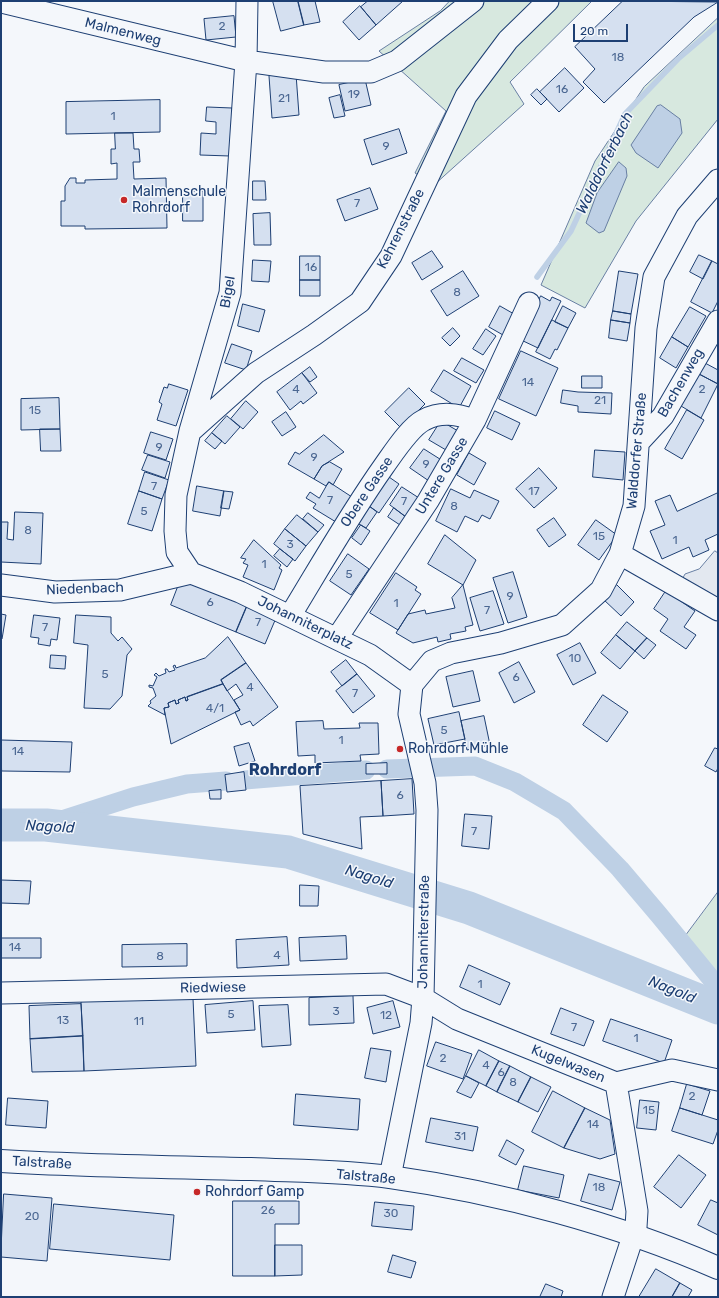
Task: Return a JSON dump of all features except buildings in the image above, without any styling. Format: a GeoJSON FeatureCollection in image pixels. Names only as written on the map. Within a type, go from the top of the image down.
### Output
{"type":"FeatureCollection","features":[{"type":"Feature","properties":{"kind":"main road","name":"Talstraße"},"geometry":{"type":"LineString","coordinates":[[1,1161],[117,1167],[291,1171],[390,1177],[461,1190],[599,1224],[718,1268]]}},
{"type":"Feature","properties":{"kind":"street","name":"Bigel"},"geometry":{"type":"LineString","coordinates":[[191,573],[177,552],[175,531],[176,495],[190,431],[230,293],[246,61],[248,1]]}},
{"type":"Feature","properties":{"kind":"street"},"geometry":{"type":"LineString","coordinates":[[246,61],[324,72],[371,72],[397,61],[473,1]]}},
{"type":"Feature","properties":{"kind":"street","name":"Kehrenstraße"},"geometry":{"type":"LineString","coordinates":[[190,431],[256,373],[314,336],[360,302],[391,256],[466,96],[508,40],[548,1]]}},
{"type":"Feature","properties":{"kind":"street","name":"Malmenweg"},"geometry":{"type":"LineString","coordinates":[[1,2],[246,61]]}},
{"type":"Feature","properties":{"kind":"street","name":"Walddorfer Straße"},"geometry":{"type":"LineString","coordinates":[[412,685],[432,661],[451,652],[501,643],[562,625],[601,590],[620,554],[634,506],[646,328],[654,277],[687,216],[718,180]]}},
{"type":"Feature","properties":{"kind":"street","name":"Untere Gasse"},"geometry":{"type":"LineString","coordinates":[[337,638],[428,501],[475,420],[529,303]]}},
{"type":"Feature","properties":{"kind":"street","name":"Bachenweg"},"geometry":{"type":"LineString","coordinates":[[639,442],[663,416],[718,321]]}},
{"type":"Feature","properties":{"kind":"street","name":"Obere Gasse"},"geometry":{"type":"LineString","coordinates":[[290,616],[322,561],[366,491],[402,441],[423,420],[443,414],[475,420]]}},
{"type":"Feature","properties":{"kind":"street"},"geometry":{"type":"LineString","coordinates":[[620,554],[718,610]]}},
{"type":"Feature","properties":{"kind":"street","name":"Johanniterplatz"},"geometry":{"type":"LineString","coordinates":[[191,573],[240,592],[337,638],[370,655],[412,685]]}},
{"type":"Feature","properties":{"kind":"street","name":"Niedenbach"},"geometry":{"type":"LineString","coordinates":[[1,585],[55,592],[120,590],[191,573]]}},
{"type":"Feature","properties":{"kind":"street","name":"Johanniterstraße"},"geometry":{"type":"LineString","coordinates":[[390,1177],[421,1023],[423,998],[427,810],[425,784],[409,714],[412,685]]}},
{"type":"Feature","properties":{"kind":"street","name":"Riedwiese"},"geometry":{"type":"LineString","coordinates":[[1,993],[386,984],[423,998]]}},
{"type":"Feature","properties":{"kind":"street","name":"Kugelwasen"},"geometry":{"type":"LineString","coordinates":[[423,998],[457,1019],[616,1083],[637,1211],[636,1227],[613,1297]]}},
{"type":"Feature","properties":{"kind":"street"},"geometry":{"type":"LineString","coordinates":[[616,1083],[672,1070],[718,1080]]}},
{"type":"Feature","properties":{"kind":"shaded area"},"geometry":{"type":"Polygon","coordinates":[[[450,1],[592,1],[510,82],[524,104],[434,185],[415,173],[446,111],[379,51],[440,11],[450,1]]]}},
{"type":"Feature","properties":{"kind":"shaded area"},"geometry":{"type":"Polygon","coordinates":[[[718,18],[718,119],[636,221],[585,308],[541,285],[595,161],[644,87],[718,18]]]}},
{"type":"Feature","properties":{"kind":"shaded area"},"geometry":{"type":"Polygon","coordinates":[[[715,551],[718,553],[718,610],[678,587],[685,574],[699,569],[715,551]]]}},
{"type":"Feature","properties":{"kind":"shaded area"},"geometry":{"type":"Polygon","coordinates":[[[718,892],[718,981],[684,938],[718,892]]]}},
{"type":"Feature","properties":{"kind":"water"},"geometry":{"type":"Polygon","coordinates":[[[661,105],[680,119],[682,133],[658,168],[636,153],[631,145],[657,106],[661,105]]]}},
{"type":"Feature","properties":{"kind":"water"},"geometry":{"type":"Polygon","coordinates":[[[619,162],[626,168],[627,176],[604,231],[599,233],[586,223],[597,193],[619,162]]]}},
{"type":"Feature","properties":{"kind":"waterway","name":"Walddorferbach"},"geometry":{"type":"LineString","coordinates":[[537,277],[571,231],[625,114],[678,59],[718,25]]}},
{"type":"Feature","properties":{"kind":"waterway"},"geometry":{"type":"LineString","coordinates":[[387,769],[475,766],[515,782],[564,811],[620,869],[718,987]]}},
{"type":"Feature","properties":{"kind":"waterway"},"geometry":{"type":"LineString","coordinates":[[245,780],[366,770]]}},
{"type":"Feature","properties":{"kind":"waterway"},"geometry":{"type":"LineString","coordinates":[[46,825],[133,797],[187,784],[226,781]]}},
{"type":"Feature","properties":{"kind":"waterway","name":"Nagold"},"geometry":{"type":"LineString","coordinates":[[1,825],[46,825],[288,852],[469,908],[718,1008]]}},
{"type":"Feature","properties":{"kind":"place","name":"Malmenschule Rohrdorf"},"geometry":{"type":"Point","coordinates":[124,200]}},
{"type":"Feature","properties":{"kind":"place","name":"Rohrdorf Mühle"},"geometry":{"type":"Point","coordinates":[400,749]}},
{"type":"Feature","properties":{"kind":"place","name":"Rohrdorf Gamp"},"geometry":{"type":"Point","coordinates":[197,1192]}},
{"type":"Feature","properties":{"kind":"district","name":"Rohrdorf"},"geometry":{"type":"Point","coordinates":[285,770]}}]}
